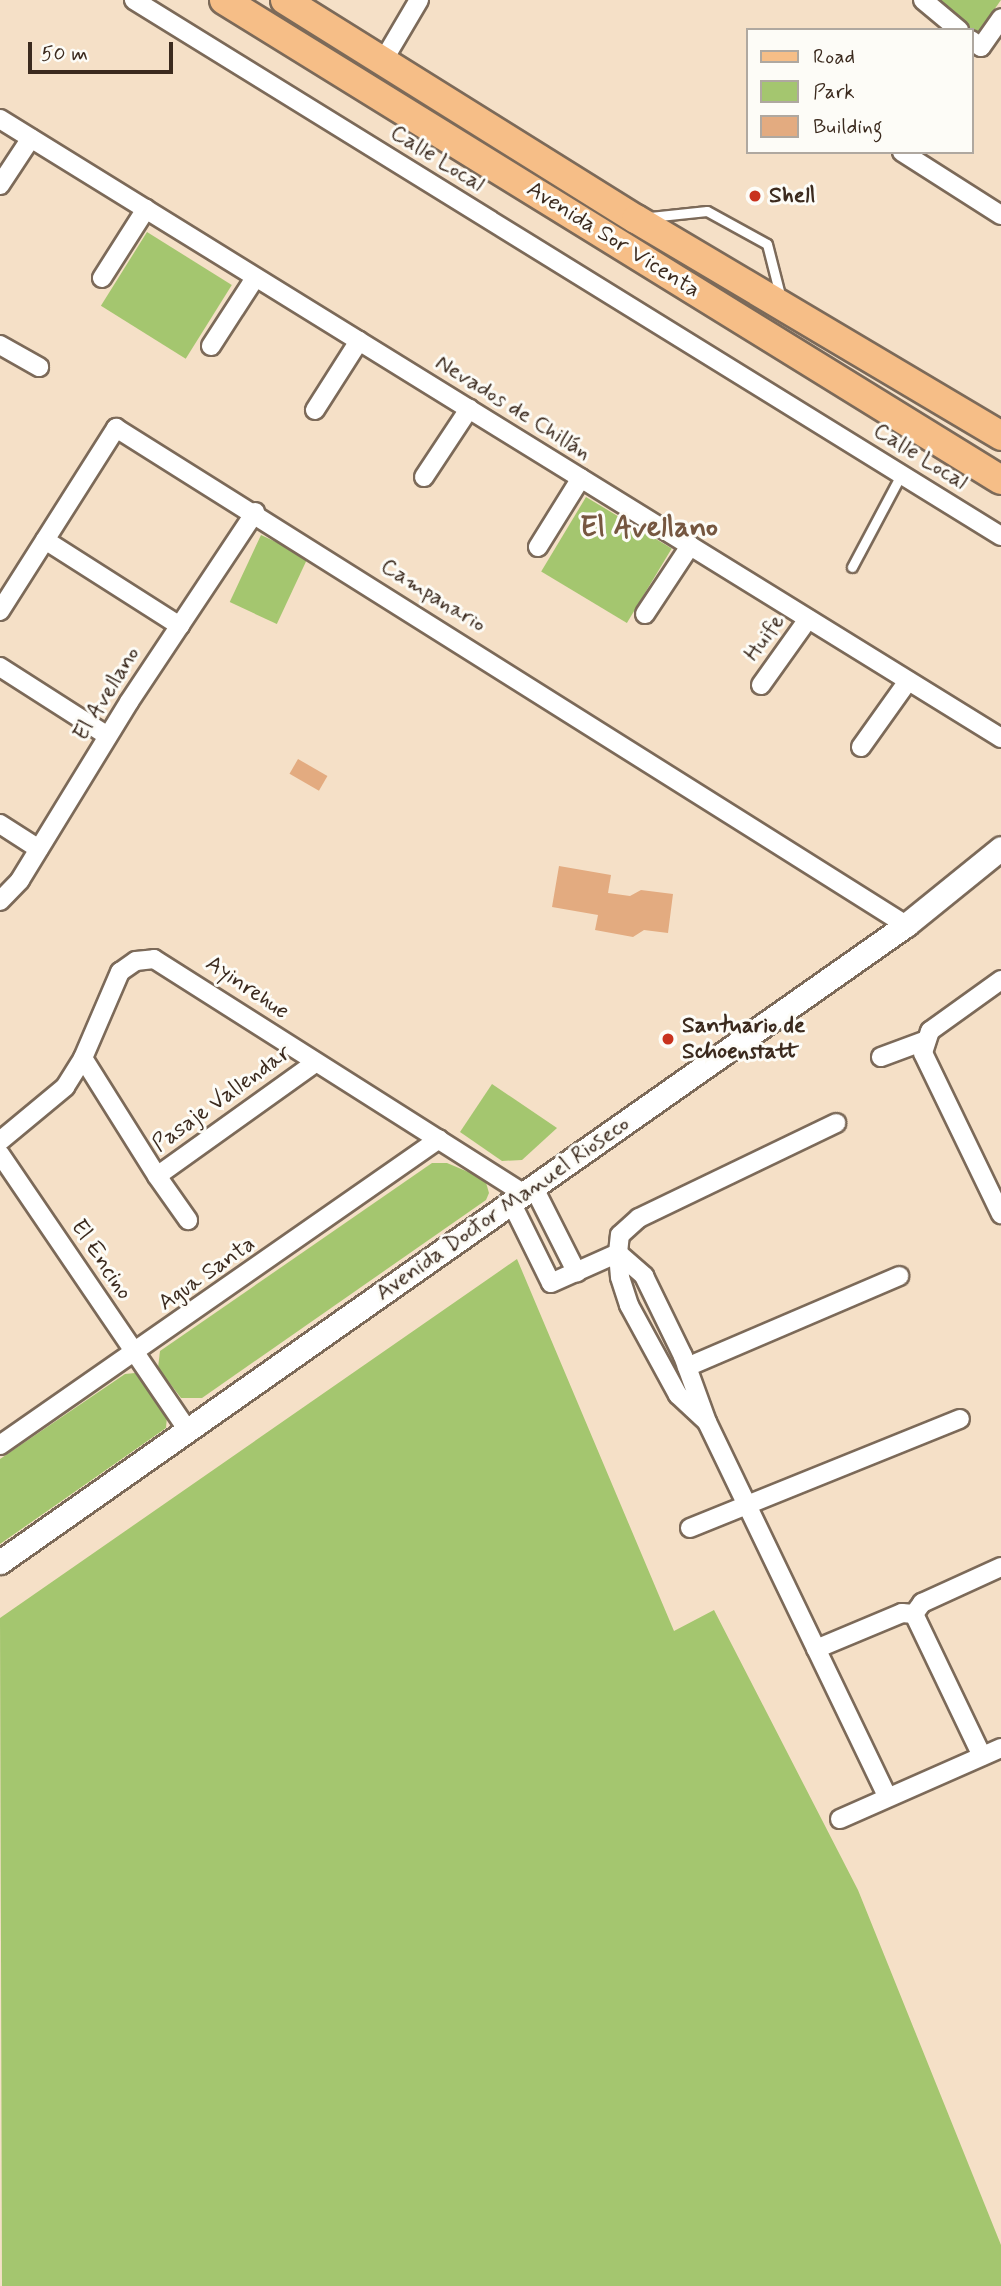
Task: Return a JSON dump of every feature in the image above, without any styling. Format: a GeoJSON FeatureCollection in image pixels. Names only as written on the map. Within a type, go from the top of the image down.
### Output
{"type":"FeatureCollection","features":[{"type":"Feature","properties":{"kind":"main road","name":"Avenida Sor Vicenta"},"geometry":{"type":"LineString","coordinates":[[225,0],[1001,480]]}},
{"type":"Feature","properties":{"kind":"main road","name":"Avenida Sor Vicenta"},"geometry":{"type":"LineString","coordinates":[[300,4],[383,61],[636,219],[1001,436]]}},
{"type":"Feature","properties":{"kind":"street","name":"Calle Local"},"geometry":{"type":"LineString","coordinates":[[134,0],[1001,536]]}},
{"type":"Feature","properties":{"kind":"street"},"geometry":{"type":"LineString","coordinates":[[383,61],[419,0]]}},
{"type":"Feature","properties":{"kind":"street"},"geometry":{"type":"LineString","coordinates":[[923,0],[957,28]]}},
{"type":"Feature","properties":{"kind":"street"},"geometry":{"type":"LineString","coordinates":[[976,43],[1001,18]]}},
{"type":"Feature","properties":{"kind":"street","name":"Nevados de Chillán"},"geometry":{"type":"LineString","coordinates":[[0,119],[1001,738]]}},
{"type":"Feature","properties":{"kind":"street"},"geometry":{"type":"LineString","coordinates":[[0,185],[30,138]]}},
{"type":"Feature","properties":{"kind":"street"},"geometry":{"type":"LineString","coordinates":[[905,154],[1001,215]]}},
{"type":"Feature","properties":{"kind":"street"},"geometry":{"type":"LineString","coordinates":[[102,278],[146,209]]}},
{"type":"Feature","properties":{"kind":"street"},"geometry":{"type":"LineString","coordinates":[[211,346],[255,278]]}},
{"type":"Feature","properties":{"kind":"street"},"geometry":{"type":"LineString","coordinates":[[316,410],[359,341]]}},
{"type":"Feature","properties":{"kind":"street"},"geometry":{"type":"LineString","coordinates":[[3,352],[39,367]]}},
{"type":"Feature","properties":{"kind":"street"},"geometry":{"type":"LineString","coordinates":[[424,477],[470,409]]}},
{"type":"Feature","properties":{"kind":"street","name":"Campanario"},"geometry":{"type":"LineString","coordinates":[[0,611],[116,428],[256,512],[906,925]]}},
{"type":"Feature","properties":{"kind":"street"},"geometry":{"type":"LineString","coordinates":[[538,547],[581,478]]}},
{"type":"Feature","properties":{"kind":"street","name":"El Avellano"},"geometry":{"type":"LineString","coordinates":[[0,901],[20,880],[108,736],[256,512]]}},
{"type":"Feature","properties":{"kind":"street"},"geometry":{"type":"LineString","coordinates":[[45,540],[180,626]]}},
{"type":"Feature","properties":{"kind":"street"},"geometry":{"type":"LineString","coordinates":[[645,614],[690,546]]}},
{"type":"Feature","properties":{"kind":"street","name":"Huife"},"geometry":{"type":"LineString","coordinates":[[761,685],[808,619]]}},
{"type":"Feature","properties":{"kind":"street"},"geometry":{"type":"LineString","coordinates":[[0,667],[108,736]]}},
{"type":"Feature","properties":{"kind":"street"},"geometry":{"type":"LineString","coordinates":[[861,747],[908,681]]}},
{"type":"Feature","properties":{"kind":"street"},"geometry":{"type":"LineString","coordinates":[[0,824],[39,849]]}},
{"type":"Feature","properties":{"kind":"street","name":"Avenida Doctor Manuel Rioseco"},"geometry":{"type":"LineString","coordinates":[[0,1562],[186,1428],[906,925],[1001,848]]}},
{"type":"Feature","properties":{"kind":"street","name":"Ayinrehue"},"geometry":{"type":"LineString","coordinates":[[0,1141],[65,1087],[83,1058],[120,972],[136,961],[154,958],[522,1194]]}},
{"type":"Feature","properties":{"kind":"street"},"geometry":{"type":"LineString","coordinates":[[1001,980],[930,1031],[924,1041],[925,1063],[1001,1214]]}},
{"type":"Feature","properties":{"kind":"street"},"geometry":{"type":"LineString","coordinates":[[881,1057],[924,1041]]}},
{"type":"Feature","properties":{"kind":"street","name":"Pasaje Vallendar"},"geometry":{"type":"LineString","coordinates":[[83,1058],[188,1220]]}},
{"type":"Feature","properties":{"kind":"street","name":"Pasaje Vallendar"},"geometry":{"type":"LineString","coordinates":[[158,1176],[315,1063]]}},
{"type":"Feature","properties":{"kind":"street"},"geometry":{"type":"LineString","coordinates":[[707,1422],[678,1395],[629,1305],[618,1253],[620,1235],[639,1217],[836,1123]]}},
{"type":"Feature","properties":{"kind":"street","name":"Agua Santa"},"geometry":{"type":"LineString","coordinates":[[0,1445],[136,1354],[439,1139]]}},
{"type":"Feature","properties":{"kind":"street","name":"El Encino"},"geometry":{"type":"LineString","coordinates":[[0,1154],[186,1428]]}},
{"type":"Feature","properties":{"kind":"street"},"geometry":{"type":"LineString","coordinates":[[522,1194],[551,1283],[618,1253]]}},
{"type":"Feature","properties":{"kind":"street"},"geometry":{"type":"LineString","coordinates":[[522,1194],[577,1273]]}},
{"type":"Feature","properties":{"kind":"street"},"geometry":{"type":"LineString","coordinates":[[618,1253],[644,1276],[687,1367],[707,1422],[887,1796]]}},
{"type":"Feature","properties":{"kind":"street"},"geometry":{"type":"LineString","coordinates":[[687,1367],[899,1276]]}},
{"type":"Feature","properties":{"kind":"street"},"geometry":{"type":"LineString","coordinates":[[690,1528],[960,1419]]}},
{"type":"Feature","properties":{"kind":"street"},"geometry":{"type":"LineString","coordinates":[[914,1614],[922,1603],[1001,1567]]}},
{"type":"Feature","properties":{"kind":"street"},"geometry":{"type":"LineString","coordinates":[[816,1649],[902,1613],[914,1614]]}},
{"type":"Feature","properties":{"kind":"street"},"geometry":{"type":"LineString","coordinates":[[914,1614],[982,1756]]}},
{"type":"Feature","properties":{"kind":"street"},"geometry":{"type":"LineString","coordinates":[[840,1819],[1001,1748]]}},
{"type":"Feature","properties":{"kind":"lane"},"geometry":{"type":"LineString","coordinates":[[636,219],[707,211],[767,244],[782,304]]}},
{"type":"Feature","properties":{"kind":"lane"},"geometry":{"type":"LineString","coordinates":[[852,567],[901,475]]}},
{"type":"Feature","properties":{"kind":"green space"},"geometry":{"type":"Polygon","coordinates":[[[936,0],[1001,0],[977,34],[936,0]]]}},
{"type":"Feature","properties":{"kind":"green space"},"geometry":{"type":"Polygon","coordinates":[[[147,232],[232,285],[186,359],[101,306],[147,232]]]}},
{"type":"Feature","properties":{"kind":"green space"},"geometry":{"type":"Polygon","coordinates":[[[586,497],[672,549],[627,623],[541,572],[586,497]]]}},
{"type":"Feature","properties":{"kind":"green space"},"geometry":{"type":"Polygon","coordinates":[[[261,535],[308,557],[277,624],[230,602],[261,535]]]}},
{"type":"Feature","properties":{"kind":"green space"},"geometry":{"type":"Polygon","coordinates":[[[492,1084],[557,1128],[522,1160],[502,1161],[460,1132],[492,1084]]]}},
{"type":"Feature","properties":{"kind":"green space"},"geometry":{"type":"Polygon","coordinates":[[[432,1163],[447,1163],[485,1179],[489,1193],[486,1200],[202,1398],[181,1398],[158,1368],[160,1351],[432,1163]]]}},
{"type":"Feature","properties":{"kind":"green space"},"geometry":{"type":"Polygon","coordinates":[[[517,1259],[674,1631],[714,1610],[858,1890],[1001,2245],[1001,2286],[2,2286],[0,1618],[517,1259]]]}},
{"type":"Feature","properties":{"kind":"green space"},"geometry":{"type":"Polygon","coordinates":[[[135,1373],[167,1416],[166,1428],[0,1544],[0,1459],[125,1374],[135,1373]]]}},
{"type":"Feature","properties":{"kind":"building"},"geometry":{"type":"Polygon","coordinates":[[[298,759],[327,776],[319,791],[290,774],[298,759]]]}},
{"type":"Feature","properties":{"kind":"building"},"geometry":{"type":"Polygon","coordinates":[[[559,866],[611,875],[608,893],[630,896],[641,890],[673,894],[668,933],[644,930],[633,937],[595,930],[598,915],[552,907],[559,866]]]}},
{"type":"Feature","properties":{"kind":"place","name":"Shell"},"geometry":{"type":"Point","coordinates":[755,196]}},
{"type":"Feature","properties":{"kind":"place","name":"Santuario de Schoenstatt"},"geometry":{"type":"Point","coordinates":[668,1039]}},
{"type":"Feature","properties":{"kind":"district","name":"El Avellano"},"geometry":{"type":"Point","coordinates":[649,528]}}]}
